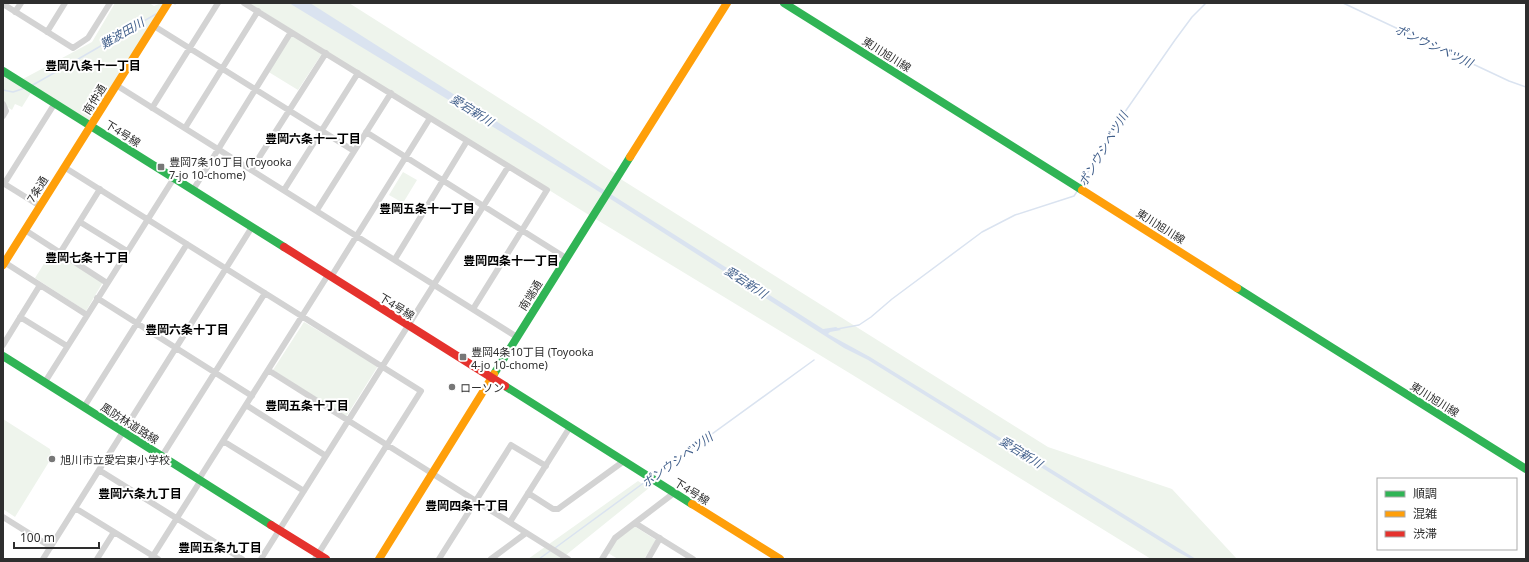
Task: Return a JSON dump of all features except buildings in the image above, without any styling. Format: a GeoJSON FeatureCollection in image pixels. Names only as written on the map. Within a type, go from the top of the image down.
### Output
{"type":"FeatureCollection","features":[{"type":"Feature","properties":{"kind":"street"},"geometry":{"type":"LineString","coordinates":[[15,12],[20,3]]}},
{"type":"Feature","properties":{"kind":"street"},"geometry":{"type":"LineString","coordinates":[[47,32],[65,3]]}},
{"type":"Feature","properties":{"kind":"street"},"geometry":{"type":"LineString","coordinates":[[3,4],[73,48],[88,38],[110,3]]}},
{"type":"Feature","properties":{"kind":"street","name":"南仲通"},"geometry":{"type":"LineString","coordinates":[[90,126],[168,3]]}},
{"type":"Feature","properties":{"kind":"street"},"geometry":{"type":"LineString","coordinates":[[152,108],[218,3]]}},
{"type":"Feature","properties":{"kind":"street"},"geometry":{"type":"LineString","coordinates":[[244,3],[547,190],[474,309]]}},
{"type":"Feature","properties":{"kind":"street","name":"南端通"},"geometry":{"type":"LineString","coordinates":[[379,559],[516,337],[727,3]]}},
{"type":"Feature","properties":{"kind":"street","name":"東川旭川線"},"geometry":{"type":"LineString","coordinates":[[784,3],[1526,469]]}},
{"type":"Feature","properties":{"kind":"street"},"geometry":{"type":"LineString","coordinates":[[185,128],[258,11]]}},
{"type":"Feature","properties":{"kind":"street"},"geometry":{"type":"LineString","coordinates":[[154,26],[354,152]]}},
{"type":"Feature","properties":{"kind":"street"},"geometry":{"type":"LineString","coordinates":[[193,190],[291,32]]}},
{"type":"Feature","properties":{"kind":"street"},"geometry":{"type":"LineString","coordinates":[[252,170],[326,53]]}},
{"type":"Feature","properties":{"kind":"street","name":"下4号線"},"geometry":{"type":"LineString","coordinates":[[3,71],[780,559]]}},
{"type":"Feature","properties":{"kind":"street"},"geometry":{"type":"LineString","coordinates":[[284,190],[358,72]]}},
{"type":"Feature","properties":{"kind":"street"},"geometry":{"type":"LineString","coordinates":[[116,85],[395,259],[516,337]]}},
{"type":"Feature","properties":{"kind":"street"},"geometry":{"type":"LineString","coordinates":[[317,210],[391,93]]}},
{"type":"Feature","properties":{"kind":"street"},"geometry":{"type":"LineString","coordinates":[[40,206],[3,184],[55,103]]}},
{"type":"Feature","properties":{"kind":"street"},"geometry":{"type":"LineString","coordinates":[[3,104],[6,111],[3,116]]}},
{"type":"Feature","properties":{"kind":"street"},"geometry":{"type":"LineString","coordinates":[[75,508],[154,558],[268,370],[302,316],[356,236],[430,118]]}},
{"type":"Feature","properties":{"kind":"street","name":"7条通"},"geometry":{"type":"LineString","coordinates":[[4,264],[90,126]]}},
{"type":"Feature","properties":{"kind":"street"},"geometry":{"type":"LineString","coordinates":[[366,132],[566,258]]}},
{"type":"Feature","properties":{"kind":"street"},"geometry":{"type":"LineString","coordinates":[[395,259],[444,181],[467,141]]}},
{"type":"Feature","properties":{"kind":"street"},"geometry":{"type":"LineString","coordinates":[[64,167],[421,392],[317,557]]}},
{"type":"Feature","properties":{"kind":"street"},"geometry":{"type":"LineString","coordinates":[[261,559],[508,167]]}},
{"type":"Feature","properties":{"kind":"street"},"geometry":{"type":"LineString","coordinates":[[45,382],[174,178]]}},
{"type":"Feature","properties":{"kind":"street"},"geometry":{"type":"LineString","coordinates":[[60,253],[100,189]]}},
{"type":"Feature","properties":{"kind":"street"},"geometry":{"type":"LineString","coordinates":[[80,222],[127,251]]}},
{"type":"Feature","properties":{"kind":"street"},"geometry":{"type":"LineString","coordinates":[[43,559],[252,227]]}},
{"type":"Feature","properties":{"kind":"street"},"geometry":{"type":"LineString","coordinates":[[25,230],[107,283]]}},
{"type":"Feature","properties":{"kind":"street"},"geometry":{"type":"LineString","coordinates":[[84,407],[187,244]]}},
{"type":"Feature","properties":{"kind":"street"},"geometry":{"type":"LineString","coordinates":[[4,264],[87,315]]}},
{"type":"Feature","properties":{"kind":"street"},"geometry":{"type":"LineString","coordinates":[[3,345],[40,285]]}},
{"type":"Feature","properties":{"kind":"street"},"geometry":{"type":"LineString","coordinates":[[162,456],[265,293]]}},
{"type":"Feature","properties":{"kind":"street"},"geometry":{"type":"LineString","coordinates":[[97,298],[252,396]]}},
{"type":"Feature","properties":{"kind":"street"},"geometry":{"type":"LineString","coordinates":[[20,317],[67,346]]}},
{"type":"Feature","properties":{"kind":"street","name":"風防林道路線"},"geometry":{"type":"LineString","coordinates":[[3,356],[280,530],[317,557],[326,559]]}},
{"type":"Feature","properties":{"kind":"street"},"geometry":{"type":"LineString","coordinates":[[268,370],[568,559]]}},
{"type":"Feature","properties":{"kind":"street"},"geometry":{"type":"LineString","coordinates":[[246,406],[326,456]]}},
{"type":"Feature","properties":{"kind":"street"},"geometry":{"type":"LineString","coordinates":[[510,522],[570,427]]}},
{"type":"Feature","properties":{"kind":"street"},"geometry":{"type":"LineString","coordinates":[[224,441],[304,491]]}},
{"type":"Feature","properties":{"kind":"street"},"geometry":{"type":"LineString","coordinates":[[439,559],[512,445],[546,466]]}},
{"type":"Feature","properties":{"kind":"street"},"geometry":{"type":"LineString","coordinates":[[528,493],[553,509],[558,509],[624,462]]}},
{"type":"Feature","properties":{"kind":"street"},"geometry":{"type":"LineString","coordinates":[[99,470],[242,559]]}},
{"type":"Feature","properties":{"kind":"street"},"geometry":{"type":"LineString","coordinates":[[602,559],[615,538],[674,493]]}},
{"type":"Feature","properties":{"kind":"street"},"geometry":{"type":"LineString","coordinates":[[3,517],[51,547]]}},
{"type":"Feature","properties":{"kind":"street"},"geometry":{"type":"LineString","coordinates":[[635,523],[693,559]]}},
{"type":"Feature","properties":{"kind":"street"},"geometry":{"type":"LineString","coordinates":[[97,559],[114,532]]}},
{"type":"Feature","properties":{"kind":"street"},"geometry":{"type":"LineString","coordinates":[[491,559],[526,533]]}},
{"type":"Feature","properties":{"kind":"street"},"geometry":{"type":"LineString","coordinates":[[648,559],[660,538]]}},
{"type":"Feature","properties":{"kind":"shaded area"},"geometry":{"type":"Polygon","coordinates":[[[115,3],[149,3],[154,6],[161,3],[166,3],[93,119],[86,121],[21,80],[92,42],[115,3]]]}},
{"type":"Feature","properties":{"kind":"shaded area"},"geometry":{"type":"Polygon","coordinates":[[[249,3],[349,3],[540,124],[616,174],[619,178],[1048,447],[1172,489],[1237,559],[1151,559],[589,215],[249,3]]]}},
{"type":"Feature","properties":{"kind":"shaded area"},"geometry":{"type":"Polygon","coordinates":[[[290,34],[321,52],[321,55],[298,90],[267,71],[290,34]]]}},
{"type":"Feature","properties":{"kind":"shaded area"},"geometry":{"type":"Polygon","coordinates":[[[3,73],[32,91],[22,107],[15,104],[12,110],[3,104],[3,73]]]}},
{"type":"Feature","properties":{"kind":"shaded area"},"geometry":{"type":"Polygon","coordinates":[[[403,172],[417,180],[403,203],[389,195],[403,172]]]}},
{"type":"Feature","properties":{"kind":"shaded area"},"geometry":{"type":"Polygon","coordinates":[[[52,251],[103,282],[86,311],[35,278],[52,251]]]}},
{"type":"Feature","properties":{"kind":"shaded area"},"geometry":{"type":"Polygon","coordinates":[[[304,322],[378,366],[346,417],[273,370],[304,322]]]}},
{"type":"Feature","properties":{"kind":"shaded area"},"geometry":{"type":"Polygon","coordinates":[[[3,419],[50,449],[52,457],[15,517],[3,509],[3,419]]]}},
{"type":"Feature","properties":{"kind":"shaded area"},"geometry":{"type":"Polygon","coordinates":[[[638,481],[649,488],[561,559],[528,559],[638,481]]]}},
{"type":"Feature","properties":{"kind":"shaded area"},"geometry":{"type":"Polygon","coordinates":[[[634,526],[656,540],[644,559],[618,559],[608,553],[616,540],[634,526]]]}},
{"type":"Feature","properties":{"kind":"water","name":"愛宕新川"},"geometry":{"type":"Polygon","coordinates":[[[289,3],[310,3],[823,329],[836,327],[841,330],[830,332],[828,334],[870,357],[1196,559],[1191,559],[1176,551],[868,360],[844,348],[590,186],[289,3]]]}},
{"type":"Feature","properties":{"kind":"waterway","name":"ポンウシベツ川"},"geometry":{"type":"LineString","coordinates":[[1080,185],[1120,119],[1192,17],[1206,3]]}},
{"type":"Feature","properties":{"kind":"waterway","name":"ポンウシベツ川"},"geometry":{"type":"LineString","coordinates":[[1343,3],[1509,81],[1526,87]]}},
{"type":"Feature","properties":{"kind":"waterway","name":"難波田川"},"geometry":{"type":"LineString","coordinates":[[31,86],[156,14]]}},
{"type":"Feature","properties":{"kind":"waterway","name":"難波田川"},"geometry":{"type":"LineString","coordinates":[[3,90],[13,92],[25,88]]}},
{"type":"Feature","properties":{"kind":"waterway","name":"ポンウシベツ川"},"geometry":{"type":"LineString","coordinates":[[837,329],[859,325],[871,317],[892,299],[982,232],[1015,215],[1074,196],[1078,190]]}},
{"type":"Feature","properties":{"kind":"waterway","name":"ポンウシベツ川"},"geometry":{"type":"LineString","coordinates":[[654,476],[814,360]]}},
{"type":"Feature","properties":{"kind":"waterway","name":"ポンウシベツ川"},"geometry":{"type":"LineString","coordinates":[[555,548],[649,479]]}},
{"type":"Feature","properties":{"kind":"waterway","name":"ポンウシベツ川"},"geometry":{"type":"LineString","coordinates":[[539,559],[550,551]]}},
{"type":"Feature","properties":{"kind":"traffic: fast"},"geometry":{"type":"LineString","coordinates":[[784,3],[1082,190]]}},
{"type":"Feature","properties":{"kind":"traffic: fast"},"geometry":{"type":"LineString","coordinates":[[3,71],[284,247]]}},
{"type":"Feature","properties":{"kind":"traffic: fast"},"geometry":{"type":"LineString","coordinates":[[494,374],[630,157]]}},
{"type":"Feature","properties":{"kind":"traffic: fast"},"geometry":{"type":"LineString","coordinates":[[1237,288],[1526,469]]}},
{"type":"Feature","properties":{"kind":"traffic: fast"},"geometry":{"type":"LineString","coordinates":[[3,356],[271,525]]}},
{"type":"Feature","properties":{"kind":"traffic: fast"},"geometry":{"type":"LineString","coordinates":[[505,386],[692,504]]}},
{"type":"Feature","properties":{"kind":"traffic: slow"},"geometry":{"type":"LineString","coordinates":[[3,265],[168,3]]}},
{"type":"Feature","properties":{"kind":"traffic: slow"},"geometry":{"type":"LineString","coordinates":[[630,157],[727,3]]}},
{"type":"Feature","properties":{"kind":"traffic: slow"},"geometry":{"type":"LineString","coordinates":[[1082,190],[1237,288]]}},
{"type":"Feature","properties":{"kind":"traffic: slow"},"geometry":{"type":"LineString","coordinates":[[379,559],[494,374]]}},
{"type":"Feature","properties":{"kind":"traffic: slow"},"geometry":{"type":"LineString","coordinates":[[692,504],[780,559]]}},
{"type":"Feature","properties":{"kind":"traffic: jam"},"geometry":{"type":"LineString","coordinates":[[284,247],[505,386]]}},
{"type":"Feature","properties":{"kind":"traffic: jam"},"geometry":{"type":"LineString","coordinates":[[271,525],[326,559]]}},
{"type":"Feature","properties":{"kind":"place","name":"豊岡7条10丁目 (Toyooka 7-jo 10-chome)"},"geometry":{"type":"Point","coordinates":[161,167]}},
{"type":"Feature","properties":{"kind":"place","name":"豊岡4条10丁目 (Toyooka 4-jo 10-chome)"},"geometry":{"type":"Point","coordinates":[463,357]}},
{"type":"Feature","properties":{"kind":"place","name":"ローソン"},"geometry":{"type":"Point","coordinates":[452,387]}},
{"type":"Feature","properties":{"kind":"place","name":"旭川市立愛宕東小学校"},"geometry":{"type":"Point","coordinates":[52,459]}},
{"type":"Feature","properties":{"kind":"district","name":"豊岡八条十一丁目"},"geometry":{"type":"Point","coordinates":[93,65]}},
{"type":"Feature","properties":{"kind":"district","name":"豊岡六条十一丁目"},"geometry":{"type":"Point","coordinates":[313,138]}},
{"type":"Feature","properties":{"kind":"district","name":"豊岡五条十一丁目"},"geometry":{"type":"Point","coordinates":[427,208]}},
{"type":"Feature","properties":{"kind":"district","name":"豊岡七条十丁目"},"geometry":{"type":"Point","coordinates":[87,257]}},
{"type":"Feature","properties":{"kind":"district","name":"豊岡四条十一丁目"},"geometry":{"type":"Point","coordinates":[511,260]}},
{"type":"Feature","properties":{"kind":"district","name":"豊岡六条十丁目"},"geometry":{"type":"Point","coordinates":[187,329]}},
{"type":"Feature","properties":{"kind":"district","name":"豊岡五条十丁目"},"geometry":{"type":"Point","coordinates":[307,405]}},
{"type":"Feature","properties":{"kind":"district","name":"豊岡六条九丁目"},"geometry":{"type":"Point","coordinates":[140,493]}},
{"type":"Feature","properties":{"kind":"district","name":"豊岡四条十丁目"},"geometry":{"type":"Point","coordinates":[467,505]}},
{"type":"Feature","properties":{"kind":"district","name":"豊岡五条九丁目"},"geometry":{"type":"Point","coordinates":[220,547]}}]}
